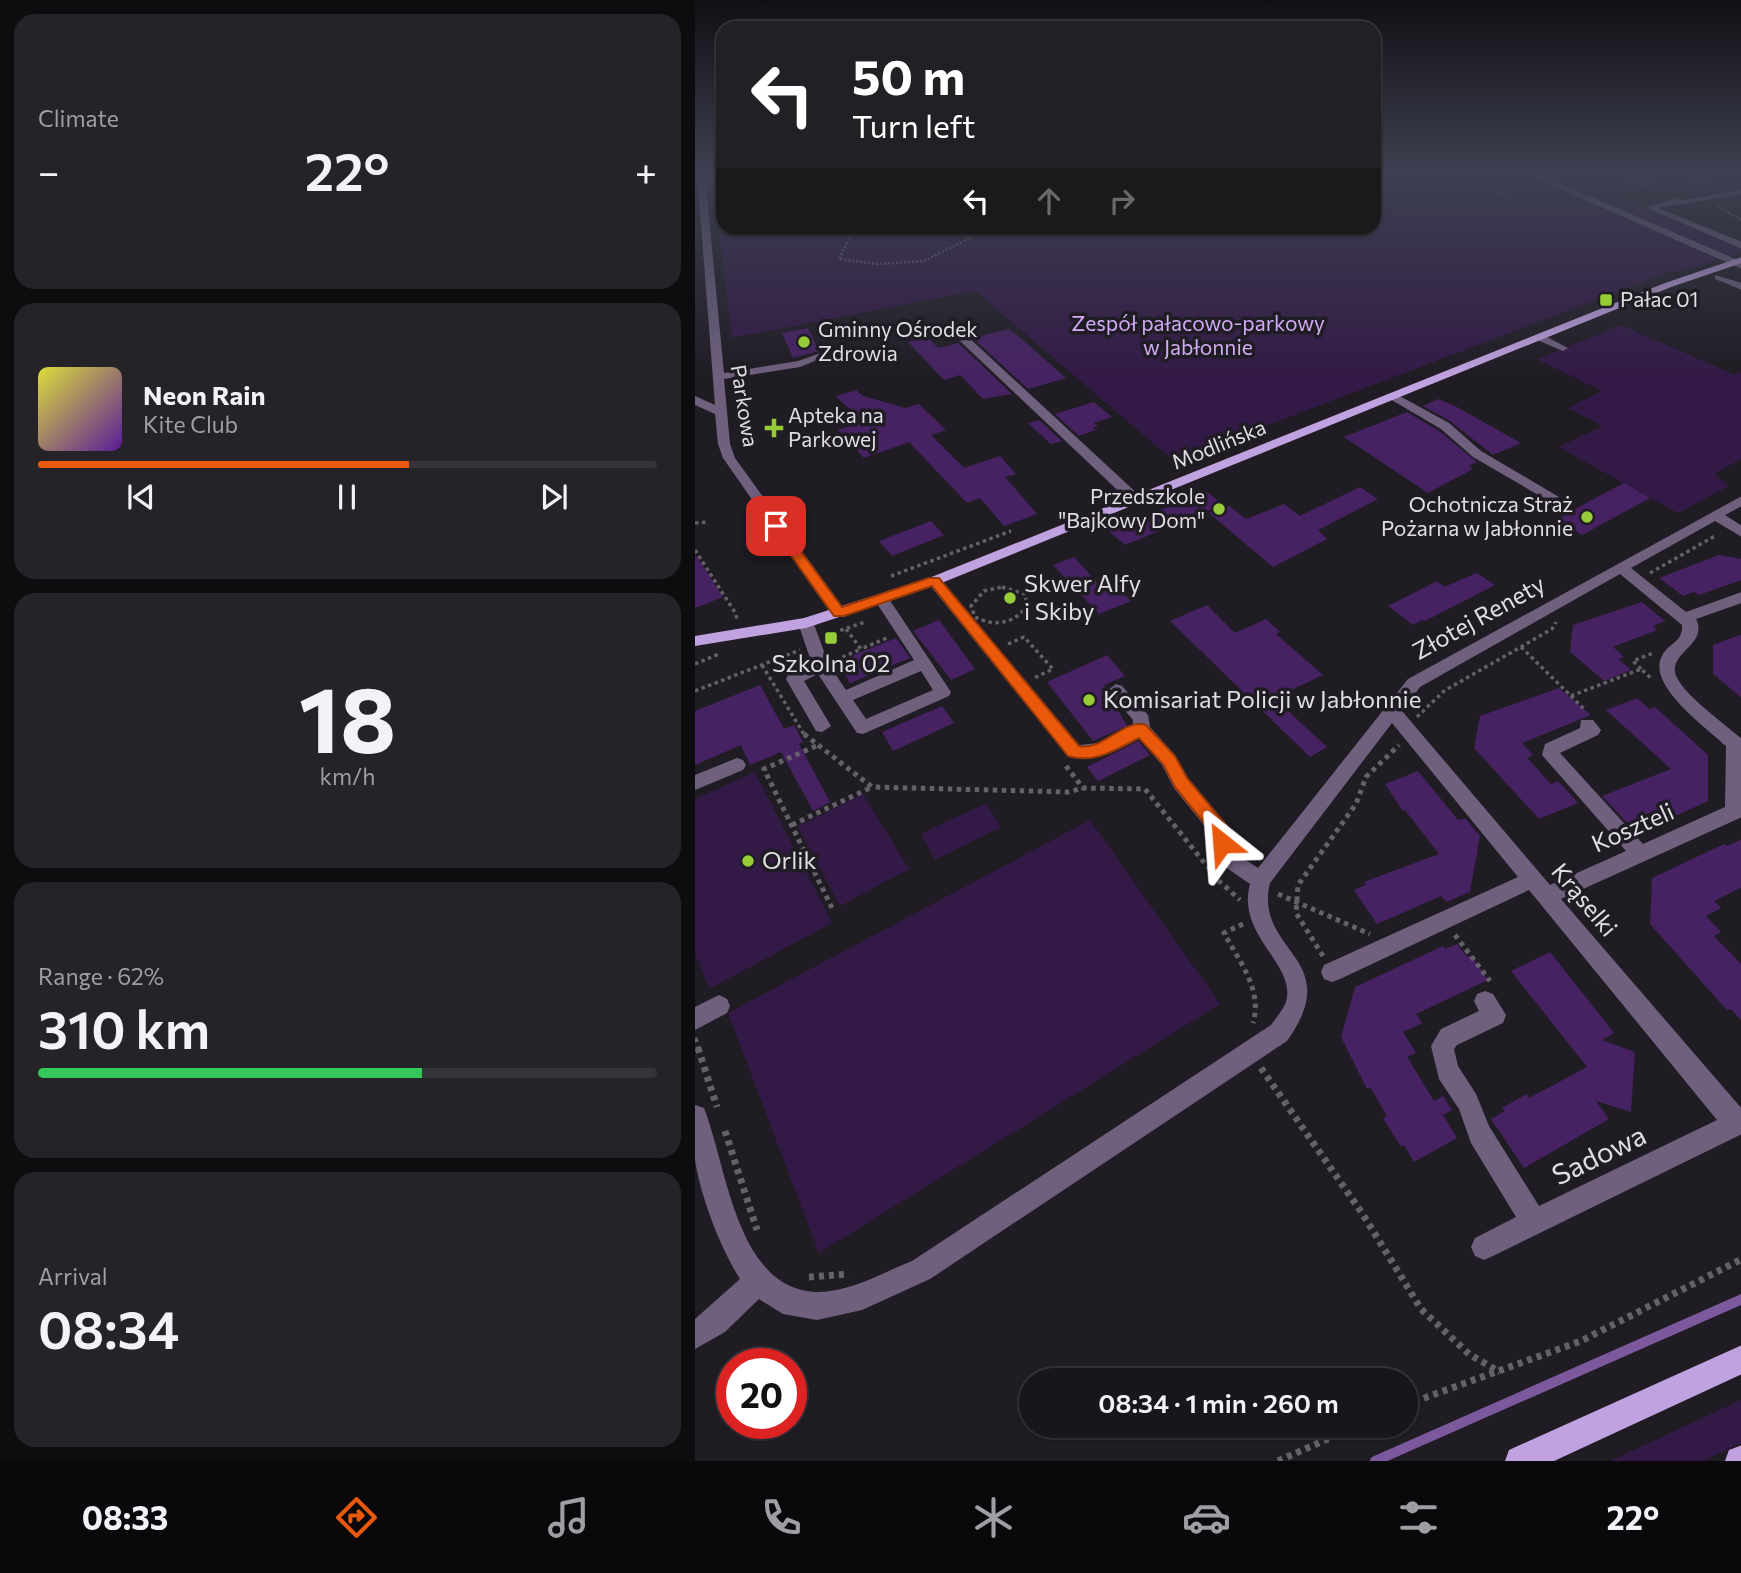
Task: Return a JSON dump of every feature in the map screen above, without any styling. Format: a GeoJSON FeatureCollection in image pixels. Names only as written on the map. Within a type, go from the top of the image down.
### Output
{"type":"FeatureCollection","features":[{"type":"Feature","properties":{"kind":"main road","name":"Modlińska"},"geometry":{"type":"LineString","coordinates":[[1631,301],[1718,277],[1739,265]]}},
{"type":"Feature","properties":{"kind":"main road","name":"Modlińska"},"geometry":{"type":"LineString","coordinates":[[695,641],[806,623],[934,581],[1631,301],[1739,265]]}},
{"type":"Feature","properties":{"kind":"main road"},"geometry":{"type":"LineString","coordinates":[[1520,1461],[1741,1359]]}},
{"type":"Feature","properties":{"kind":"street","name":"Parkowa"},"geometry":{"type":"LineString","coordinates":[[701,240],[701,258],[720,412],[729,458],[839,613]]}},
{"type":"Feature","properties":{"kind":"street"},"geometry":{"type":"LineString","coordinates":[[1682,240],[1739,265]]}},
{"type":"Feature","properties":{"kind":"street"},"geometry":{"type":"LineString","coordinates":[[1718,277],[1741,287]]}},
{"type":"Feature","properties":{"kind":"street"},"geometry":{"type":"LineString","coordinates":[[962,337],[1136,500]]}},
{"type":"Feature","properties":{"kind":"street"},"geometry":{"type":"LineString","coordinates":[[1541,338],[1563,348]]}},
{"type":"Feature","properties":{"kind":"street"},"geometry":{"type":"LineString","coordinates":[[717,377],[800,364],[829,353]]}},
{"type":"Feature","properties":{"kind":"street"},"geometry":{"type":"LineString","coordinates":[[1394,397],[1445,426],[1477,454],[1552,497]]}},
{"type":"Feature","properties":{"kind":"street"},"geometry":{"type":"LineString","coordinates":[[695,400],[720,412]]}},
{"type":"Feature","properties":{"kind":"street","name":"Złotej Renety"},"geometry":{"type":"LineString","coordinates":[[1264,876],[1418,679],[1741,500]]}},
{"type":"Feature","properties":{"kind":"street"},"geometry":{"type":"LineString","coordinates":[[1715,515],[1736,530]]}},
{"type":"Feature","properties":{"kind":"street"},"geometry":{"type":"LineString","coordinates":[[1620,567],[1690,623],[1692,633],[1687,643],[1669,657],[1667,672],[1675,689],[1738,747],[1737,810]]}},
{"type":"Feature","properties":{"kind":"street"},"geometry":{"type":"LineString","coordinates":[[934,581],[1074,751],[1087,754],[1099,751],[1141,729]]}},
{"type":"Feature","properties":{"kind":"street"},"geometry":{"type":"LineString","coordinates":[[1684,618],[1741,597]]}},
{"type":"Feature","properties":{"kind":"street"},"geometry":{"type":"LineString","coordinates":[[806,623],[822,666],[863,728],[943,692],[882,599]]}},
{"type":"Feature","properties":{"kind":"street"},"geometry":{"type":"LineString","coordinates":[[843,698],[923,663]]}},
{"type":"Feature","properties":{"kind":"street"},"geometry":{"type":"LineString","coordinates":[[822,666],[794,679],[822,726]]}},
{"type":"Feature","properties":{"kind":"street"},"geometry":{"type":"LineString","coordinates":[[695,1117],[737,1252],[756,1283],[777,1299],[796,1305],[823,1306],[857,1301],[933,1263],[1279,1033],[1291,1015],[1298,995],[1295,981],[1258,915],[1256,892],[1264,876],[1236,866],[1225,856],[1220,831],[1181,783],[1169,760],[1141,729],[1142,719],[1116,690]]}},
{"type":"Feature","properties":{"kind":"street","name":"Krąselki"},"geometry":{"type":"LineString","coordinates":[[1392,710],[1738,1122]]}},
{"type":"Feature","properties":{"kind":"street"},"geometry":{"type":"LineString","coordinates":[[1587,725],[1592,730],[1557,745],[1551,749],[1551,755],[1640,854]]}},
{"type":"Feature","properties":{"kind":"street"},"geometry":{"type":"LineString","coordinates":[[695,783],[736,765]]}},
{"type":"Feature","properties":{"kind":"street","name":"Koszteli"},"geometry":{"type":"LineString","coordinates":[[1547,896],[1737,810]]}},
{"type":"Feature","properties":{"kind":"street"},"geometry":{"type":"LineString","coordinates":[[1332,972],[1533,879]]}},
{"type":"Feature","properties":{"kind":"street"},"geometry":{"type":"LineString","coordinates":[[1485,1001],[1495,1015],[1449,1037],[1442,1046],[1443,1058],[1447,1071],[1468,1102],[1480,1134],[1534,1222]]}},
{"type":"Feature","properties":{"kind":"street"},"geometry":{"type":"LineString","coordinates":[[695,1019],[719,1006]]}},
{"type":"Feature","properties":{"kind":"street","name":"Sadowa"},"geometry":{"type":"LineString","coordinates":[[1484,1247],[1738,1122]]}},
{"type":"Feature","properties":{"kind":"street"},"geometry":{"type":"LineString","coordinates":[[695,1335],[715,1322],[756,1283]]}},
{"type":"Feature","properties":{"kind":"path"},"geometry":{"type":"LineString","coordinates":[[848,240],[839,259],[877,264],[924,261],[966,240]]}},
{"type":"Feature","properties":{"kind":"path"},"geometry":{"type":"LineString","coordinates":[[695,523],[707,522]]}},
{"type":"Feature","properties":{"kind":"path"},"geometry":{"type":"LineString","coordinates":[[1637,580],[1736,530]]}},
{"type":"Feature","properties":{"kind":"path"},"geometry":{"type":"LineString","coordinates":[[695,550],[736,614]]}},
{"type":"Feature","properties":{"kind":"path"},"geometry":{"type":"LineString","coordinates":[[980,585],[984,591]]}},
{"type":"Feature","properties":{"kind":"path"},"geometry":{"type":"LineString","coordinates":[[1002,587],[1019,590],[1027,599],[1027,606],[1024,612],[1009,621],[981,621],[971,612],[971,607],[984,591],[1002,587]]}},
{"type":"Feature","properties":{"kind":"path"},"geometry":{"type":"LineString","coordinates":[[695,690],[812,645],[825,636],[846,629],[861,649]]}},
{"type":"Feature","properties":{"kind":"path"},"geometry":{"type":"LineString","coordinates":[[822,666],[902,631]]}},
{"type":"Feature","properties":{"kind":"path"},"geometry":{"type":"LineString","coordinates":[[1521,647],[1571,696],[1641,669]]}},
{"type":"Feature","properties":{"kind":"path"},"geometry":{"type":"LineString","coordinates":[[1662,687],[1632,661],[1664,648]]}},
{"type":"Feature","properties":{"kind":"path"},"geometry":{"type":"LineString","coordinates":[[762,665],[797,725],[816,746],[872,787]]}},
{"type":"Feature","properties":{"kind":"path"},"geometry":{"type":"LineString","coordinates":[[816,746],[764,769],[833,910]]}},
{"type":"Feature","properties":{"kind":"path"},"geometry":{"type":"LineString","coordinates":[[1057,756],[1083,788]]}},
{"type":"Feature","properties":{"kind":"path"},"geometry":{"type":"LineString","coordinates":[[792,825],[872,787],[1069,792],[1083,788],[1145,789],[1219,881],[1243,904],[1245,923],[1224,933],[1256,997],[1259,1014],[1248,1030],[1238,1036],[1293,1110],[1410,1287],[1421,1308],[1469,1354],[1500,1372]]}},
{"type":"Feature","properties":{"kind":"path"},"geometry":{"type":"LineString","coordinates":[[1283,896],[1393,944]]}},
{"type":"Feature","properties":{"kind":"path"},"geometry":{"type":"LineString","coordinates":[[1444,920],[1495,988],[1485,1001]]}},
{"type":"Feature","properties":{"kind":"path"},"geometry":{"type":"LineString","coordinates":[[695,1037],[759,1236]]}},
{"type":"Feature","properties":{"kind":"path"},"geometry":{"type":"LineString","coordinates":[[1418,1399],[1445,1388],[1500,1372],[1544,1352],[1581,1341],[1741,1259]]}},
{"type":"Feature","properties":{"kind":"path"},"geometry":{"type":"LineString","coordinates":[[801,1277],[826,1278],[861,1270]]}},
{"type":"Feature","properties":{"kind":"path"},"geometry":{"type":"LineString","coordinates":[[1278,1461],[1331,1438]]}},
{"type":"Feature","properties":{"kind":"green space","name":"Zespół pałacowo-parkowy w Jabłonnie"},"geometry":{"type":"Polygon","coordinates":[[[720,240],[1720,240],[1741,249],[1742,253],[1678,272],[1672,271],[1174,461],[975,291],[732,338],[720,240]]]}},
{"type":"Feature","properties":{"kind":"green space"},"geometry":{"type":"Polygon","coordinates":[[[1621,325],[1735,375],[1741,372],[1741,459],[1714,474],[1729,486],[1678,513],[1558,447],[1603,426],[1567,408],[1602,391],[1537,359],[1621,325]]]}},
{"type":"Feature","properties":{"kind":"green space","name":"Orlik"},"geometry":{"type":"Polygon","coordinates":[[[755,772],[832,923],[709,989],[695,953],[695,799],[755,772]]]}},
{"type":"Feature","properties":{"kind":"green space"},"geometry":{"type":"Polygon","coordinates":[[[863,794],[909,869],[840,906],[798,827],[863,794]]]}},
{"type":"Feature","properties":{"kind":"green space"},"geometry":{"type":"Polygon","coordinates":[[[986,803],[1001,827],[935,860],[921,834],[986,803]]]}},
{"type":"Feature","properties":{"kind":"green space"},"geometry":{"type":"Polygon","coordinates":[[[1090,820],[1220,1004],[819,1253],[728,1013],[1090,820]]]}},
{"type":"Feature","properties":{"kind":"green space"},"geometry":{"type":"Polygon","coordinates":[[[1741,1400],[1741,1443],[1703,1461],[1610,1461],[1741,1400]]]}},
{"type":"Feature","properties":{"kind":"building","name":"Gminny Ośrodek Zdrowia"},"geometry":{"type":"Polygon","coordinates":[[[808,328],[819,351],[793,358],[782,333],[808,328]]]}},
{"type":"Feature","properties":{"kind":"building"},"geometry":{"type":"Polygon","coordinates":[[[1009,329],[1066,378],[1028,389],[973,338],[1009,329]]]}},
{"type":"Feature","properties":{"kind":"building"},"geometry":{"type":"Polygon","coordinates":[[[927,337],[938,348],[958,343],[1012,394],[983,399],[960,375],[944,380],[908,342],[927,337]]]}},
{"type":"Feature","properties":{"kind":"building"},"geometry":{"type":"Polygon","coordinates":[[[856,390],[863,396],[905,408],[919,404],[946,430],[931,435],[964,468],[1000,456],[1016,474],[1005,477],[1037,514],[1004,526],[980,498],[967,503],[909,442],[864,458],[838,430],[862,422],[836,396],[856,390]]]}},
{"type":"Feature","properties":{"kind":"building"},"geometry":{"type":"Polygon","coordinates":[[[1438,399],[1521,443],[1493,455],[1450,421],[1423,406],[1438,399]]]}},
{"type":"Feature","properties":{"kind":"building"},"geometry":{"type":"Polygon","coordinates":[[[1094,402],[1112,417],[1094,423],[1098,426],[1093,428],[1096,430],[1079,436],[1055,414],[1094,402]]]}},
{"type":"Feature","properties":{"kind":"building"},"geometry":{"type":"Polygon","coordinates":[[[1407,412],[1439,431],[1477,462],[1469,466],[1473,469],[1428,493],[1344,437],[1407,412]]]}},
{"type":"Feature","properties":{"kind":"building"},"geometry":{"type":"Polygon","coordinates":[[[1039,420],[1062,441],[1051,444],[1028,423],[1039,420]]]}},
{"type":"Feature","properties":{"kind":"building"},"geometry":{"type":"Polygon","coordinates":[[[1624,483],[1650,498],[1582,535],[1556,519],[1624,483]]]}},
{"type":"Feature","properties":{"kind":"building"},"geometry":{"type":"Polygon","coordinates":[[[1360,487],[1378,499],[1318,530],[1327,539],[1273,567],[1209,513],[1229,506],[1246,519],[1284,504],[1300,516],[1360,487]]]}},
{"type":"Feature","properties":{"kind":"building"},"geometry":{"type":"Polygon","coordinates":[[[1206,491],[1223,505],[1125,545],[1109,531],[1206,491]]]}},
{"type":"Feature","properties":{"kind":"building"},"geometry":{"type":"Polygon","coordinates":[[[931,521],[944,535],[892,556],[879,541],[931,521]]]}},
{"type":"Feature","properties":{"kind":"building"},"geometry":{"type":"Polygon","coordinates":[[[695,554],[723,597],[695,608],[695,554]]]}},
{"type":"Feature","properties":{"kind":"building"},"geometry":{"type":"Polygon","coordinates":[[[1719,555],[1742,559],[1742,580],[1699,595],[1694,592],[1683,596],[1659,578],[1719,555]]]}},
{"type":"Feature","properties":{"kind":"building"},"geometry":{"type":"Polygon","coordinates":[[[1074,557],[1100,586],[1112,581],[1131,601],[1099,614],[1053,565],[1074,557]]]}},
{"type":"Feature","properties":{"kind":"building"},"geometry":{"type":"Polygon","coordinates":[[[1477,573],[1495,585],[1425,621],[1413,625],[1388,606],[1437,581],[1444,587],[1477,573]]]}},
{"type":"Feature","properties":{"kind":"building"},"geometry":{"type":"Polygon","coordinates":[[[1642,602],[1665,621],[1653,626],[1657,630],[1613,647],[1624,657],[1618,659],[1631,670],[1604,681],[1570,652],[1573,625],[1642,602]]]}},
{"type":"Feature","properties":{"kind":"building"},"geometry":{"type":"Polygon","coordinates":[[[1207,605],[1235,633],[1266,619],[1280,632],[1276,634],[1323,675],[1274,698],[1327,747],[1310,757],[1170,621],[1207,605]]]}},
{"type":"Feature","properties":{"kind":"building"},"geometry":{"type":"Polygon","coordinates":[[[939,620],[975,669],[951,680],[913,631],[939,620]]]}},
{"type":"Feature","properties":{"kind":"building"},"geometry":{"type":"Polygon","coordinates":[[[1742,634],[1742,698],[1713,674],[1713,645],[1742,634]]]}},
{"type":"Feature","properties":{"kind":"building"},"geometry":{"type":"Polygon","coordinates":[[[896,638],[910,658],[850,683],[837,662],[896,638]]]}},
{"type":"Feature","properties":{"kind":"building","name":"Komisariat Policji w Jabłonnie"},"geometry":{"type":"Polygon","coordinates":[[[1107,655],[1125,676],[1104,685],[1127,726],[1093,741],[1047,682],[1107,655]]]}},
{"type":"Feature","properties":{"kind":"building"},"geometry":{"type":"Polygon","coordinates":[[[760,685],[784,729],[794,725],[803,742],[799,744],[830,802],[813,811],[781,752],[750,765],[741,745],[695,765],[695,711],[760,685]]]}},
{"type":"Feature","properties":{"kind":"building"},"geometry":{"type":"Polygon","coordinates":[[[1559,688],[1591,715],[1522,743],[1533,755],[1527,758],[1551,784],[1558,781],[1578,803],[1539,819],[1474,748],[1480,716],[1559,688]]]}},
{"type":"Feature","properties":{"kind":"building"},"geometry":{"type":"Polygon","coordinates":[[[1637,698],[1649,709],[1655,707],[1708,755],[1708,801],[1649,828],[1643,822],[1631,827],[1602,796],[1671,769],[1606,710],[1637,698]]]}},
{"type":"Feature","properties":{"kind":"building"},"geometry":{"type":"Polygon","coordinates":[[[942,706],[954,723],[893,751],[882,732],[942,706]]]}},
{"type":"Feature","properties":{"kind":"building"},"geometry":{"type":"Polygon","coordinates":[[[1138,741],[1150,755],[1098,781],[1087,767],[1138,741]]]}},
{"type":"Feature","properties":{"kind":"building"},"geometry":{"type":"Polygon","coordinates":[[[1418,771],[1458,820],[1465,818],[1480,836],[1470,892],[1446,902],[1441,896],[1377,924],[1354,890],[1366,885],[1364,882],[1439,854],[1405,810],[1403,811],[1385,784],[1418,771]]]}},
{"type":"Feature","properties":{"kind":"building"},"geometry":{"type":"Polygon","coordinates":[[[1742,839],[1742,887],[1714,901],[1721,908],[1706,916],[1721,932],[1714,936],[1742,965],[1742,1021],[1731,1009],[1727,1010],[1650,924],[1652,878],[1724,844],[1727,846],[1742,839]]]}},
{"type":"Feature","properties":{"kind":"building"},"geometry":{"type":"Polygon","coordinates":[[[1457,944],[1467,957],[1471,955],[1488,980],[1416,1014],[1422,1023],[1403,1032],[1416,1053],[1407,1057],[1434,1101],[1443,1096],[1452,1110],[1443,1115],[1457,1138],[1414,1162],[1383,1118],[1387,1116],[1370,1087],[1367,1089],[1341,1037],[1355,987],[1443,946],[1445,949],[1457,944]]]}},
{"type":"Feature","properties":{"kind":"building"},"geometry":{"type":"Polygon","coordinates":[[[1550,952],[1614,1033],[1602,1040],[1635,1052],[1631,1112],[1596,1101],[1609,1119],[1524,1168],[1491,1119],[1505,1111],[1502,1108],[1527,1094],[1529,1098],[1587,1067],[1511,971],[1550,952]]]}},
{"type":"Feature","properties":{"kind":"waterway"},"geometry":{"type":"LineString","coordinates":[[1375,1461],[1742,1299]]}},
{"type":"Feature","properties":{"kind":"place","name":"Pałac 01"},"geometry":{"type":"Point","coordinates":[1606,300]}},
{"type":"Feature","properties":{"kind":"place","name":"Gminny Ośrodek Zdrowia"},"geometry":{"type":"Point","coordinates":[804,342]}},
{"type":"Feature","properties":{"kind":"place","name":"Apteka na Parkowej"},"geometry":{"type":"Point","coordinates":[774,428]}},
{"type":"Feature","properties":{"kind":"place","name":"Przedszkole \"Bajkowy Dom\""},"geometry":{"type":"Point","coordinates":[1219,509]}},
{"type":"Feature","properties":{"kind":"place","name":"Ochotnicza Straż Pożarna w Jabłonnie"},"geometry":{"type":"Point","coordinates":[1587,517]}},
{"type":"Feature","properties":{"kind":"place","name":"Skwer Alfy i Skiby"},"geometry":{"type":"Point","coordinates":[1010,598]}},
{"type":"Feature","properties":{"kind":"place","name":"Szkolna 02"},"geometry":{"type":"Point","coordinates":[831,638]}},
{"type":"Feature","properties":{"kind":"place","name":"Komisariat Policji w Jabłonnie"},"geometry":{"type":"Point","coordinates":[1089,700]}},
{"type":"Feature","properties":{"kind":"place","name":"Orlik"},"geometry":{"type":"Point","coordinates":[748,861]}},
{"type":"Feature","properties":{"kind":"route"},"geometry":{"type":"LineString","coordinates":[[776,526],[839,613],[934,581],[1074,751],[1087,754],[1099,751],[1141,729],[1169,760],[1181,783],[1220,831],[1222,843]]}}]}
